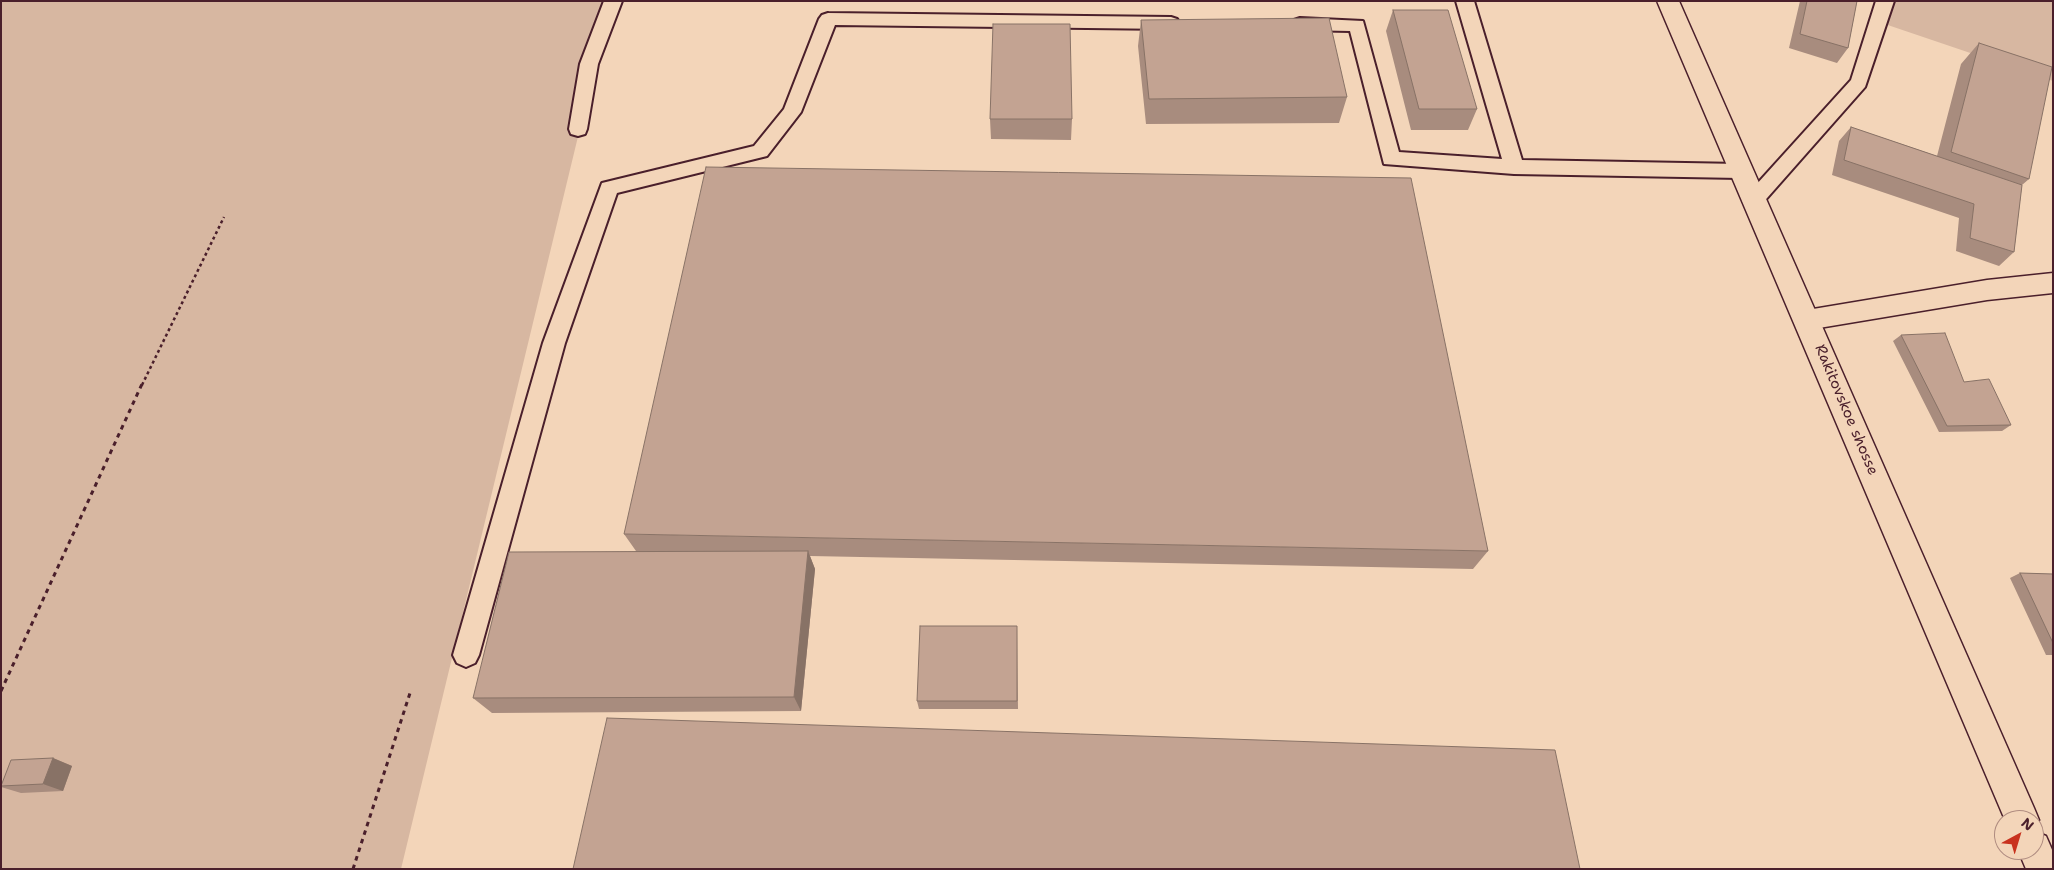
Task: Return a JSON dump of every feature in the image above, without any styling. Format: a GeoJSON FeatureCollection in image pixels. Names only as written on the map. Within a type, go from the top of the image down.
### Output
{"type":"FeatureCollection","features":[{"type":"Feature","properties":{"kind":"main road","name":"Rakitovskoe shosse"},"geometry":{"type":"LineString","coordinates":[[1668,1],[2018,810]]}},
{"type":"Feature","properties":{"kind":"main road"},"geometry":{"type":"LineString","coordinates":[[1807,320],[1987,290],[2053,283]]}},
{"type":"Feature","properties":{"kind":"lane"},"geometry":{"type":"LineString","coordinates":[[578,129],[589,64],[613,1]]}},
{"type":"Feature","properties":{"kind":"lane"},"geometry":{"type":"LineString","coordinates":[[1466,1],[1514,167]]}},
{"type":"Feature","properties":{"kind":"lane"},"geometry":{"type":"LineString","coordinates":[[1753,201],[1858,82],[1885,1]]}},
{"type":"Feature","properties":{"kind":"lane"},"geometry":{"type":"LineString","coordinates":[[466,655],[554,343],[609,188],[760,150],[792,112],[828,19],[1188,23]]}},
{"type":"Feature","properties":{"kind":"lane"},"geometry":{"type":"LineString","coordinates":[[1277,24],[1357,25],[1390,159],[1514,167],[1740,171]]}},
{"type":"Feature","properties":{"kind":"path"},"geometry":{"type":"LineString","coordinates":[[1,691],[130,408],[224,217]]}},
{"type":"Feature","properties":{"kind":"path"},"geometry":{"type":"LineString","coordinates":[[353,869],[411,690]]}},
{"type":"Feature","properties":{"kind":"shaded area"},"geometry":{"type":"Polygon","coordinates":[[[1,1],[614,1],[582,120],[401,869],[1,869],[1,1]]]}},
{"type":"Feature","properties":{"kind":"shaded area"},"geometry":{"type":"Polygon","coordinates":[[[1876,1],[2053,1],[2053,81],[1870,19],[1876,1]]]}},
{"type":"Feature","properties":{"kind":"building"},"geometry":{"type":"Polygon","coordinates":[[[1807,1],[1857,1],[1848,48],[1800,34],[1807,1]]]}},
{"type":"Feature","properties":{"kind":"building"},"geometry":{"type":"Polygon","coordinates":[[[1393,10],[1448,10],[1477,109],[1419,109],[1393,10]]]}},
{"type":"Feature","properties":{"kind":"building"},"geometry":{"type":"Polygon","coordinates":[[[1329,18],[1347,97],[1149,99],[1141,20],[1329,18]]]}},
{"type":"Feature","properties":{"kind":"building"},"geometry":{"type":"Polygon","coordinates":[[[993,24],[1070,24],[1072,119],[990,119],[993,24]]]}},
{"type":"Feature","properties":{"kind":"building"},"geometry":{"type":"Polygon","coordinates":[[[1979,43],[2052,67],[2029,179],[1951,152],[1979,43]]]}},
{"type":"Feature","properties":{"kind":"building"},"geometry":{"type":"Polygon","coordinates":[[[1851,127],[2022,185],[2014,252],[1970,238],[1974,204],[1844,160],[1851,127]]]}},
{"type":"Feature","properties":{"kind":"building"},"geometry":{"type":"Polygon","coordinates":[[[706,167],[1411,178],[1488,551],[624,534],[706,167]]]}},
{"type":"Feature","properties":{"kind":"building"},"geometry":{"type":"Polygon","coordinates":[[[1945,333],[1964,382],[1989,379],[2011,425],[1947,426],[1901,335],[1945,333]]]}},
{"type":"Feature","properties":{"kind":"building"},"geometry":{"type":"Polygon","coordinates":[[[808,551],[794,697],[473,698],[509,552],[808,551]]]}},
{"type":"Feature","properties":{"kind":"building"},"geometry":{"type":"Polygon","coordinates":[[[2020,573],[2053,574],[2053,643],[2020,573]]]}},
{"type":"Feature","properties":{"kind":"building"},"geometry":{"type":"Polygon","coordinates":[[[920,626],[1017,626],[1017,701],[917,701],[920,626]]]}},
{"type":"Feature","properties":{"kind":"building"},"geometry":{"type":"Polygon","coordinates":[[[607,718],[1555,750],[1580,869],[573,869],[607,718]]]}},
{"type":"Feature","properties":{"kind":"building"},"geometry":{"type":"Polygon","coordinates":[[[53,758],[43,784],[1,786],[11,760],[53,758]]]}}]}
